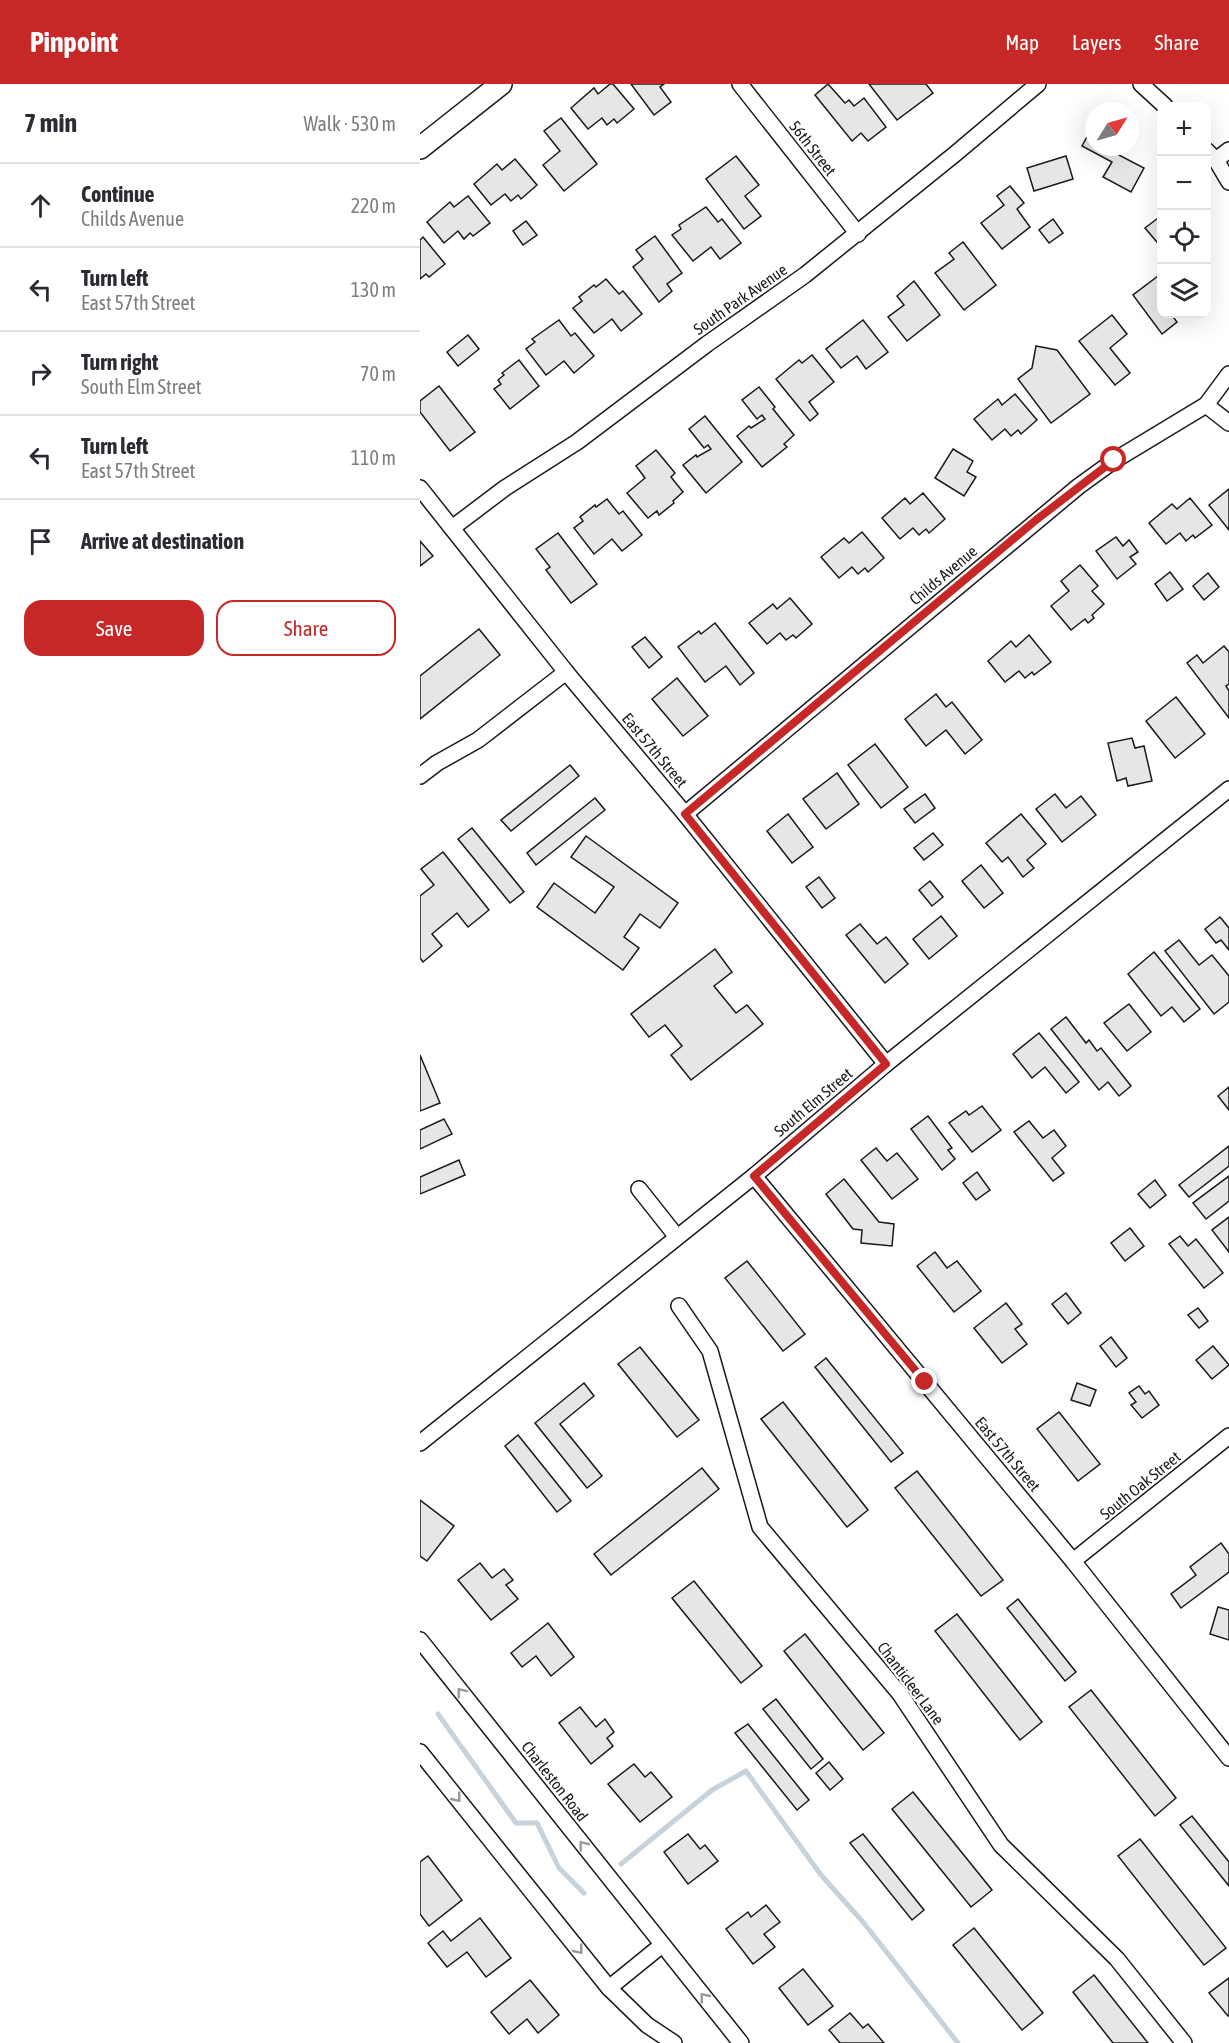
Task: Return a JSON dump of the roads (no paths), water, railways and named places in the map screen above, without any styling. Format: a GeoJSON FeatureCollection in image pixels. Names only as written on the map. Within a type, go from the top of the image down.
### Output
{"type":"FeatureCollection","features":[{"type":"Feature","properties":{"kind":"street"},"geometry":{"type":"LineString","coordinates":[[420,148],[501,84]]}},
{"type":"Feature","properties":{"kind":"street","name":"56th Street"},"geometry":{"type":"LineString","coordinates":[[740,84],[858,234]]}},
{"type":"Feature","properties":{"kind":"street","name":"South Park Avenue"},"geometry":{"type":"LineString","coordinates":[[452,528],[505,488],[577,442],[707,344],[805,275],[858,234],[1038,84]]}},
{"type":"Feature","properties":{"kind":"street"},"geometry":{"type":"LineString","coordinates":[[1141,84],[1161,102]]}},
{"type":"Feature","properties":{"kind":"street"},"geometry":{"type":"LineString","coordinates":[[1229,150],[1211,155],[1229,182]]}},
{"type":"Feature","properties":{"kind":"street","name":"Childs Avenue"},"geometry":{"type":"LineString","coordinates":[[685,814],[1079,486],[1114,460],[1206,405],[1229,374]]}},
{"type":"Feature","properties":{"kind":"street"},"geometry":{"type":"LineString","coordinates":[[1206,405],[1229,423]]}},
{"type":"Feature","properties":{"kind":"street","name":"East 57th Street"},"geometry":{"type":"LineString","coordinates":[[420,488],[566,672],[685,814],[886,1064]]}},
{"type":"Feature","properties":{"kind":"street"},"geometry":{"type":"LineString","coordinates":[[420,776],[437,763],[478,740],[566,672]]}},
{"type":"Feature","properties":{"kind":"street","name":"South Elm Street"},"geometry":{"type":"LineString","coordinates":[[420,1443],[754,1176],[886,1064],[1229,789]]}},
{"type":"Feature","properties":{"kind":"street","name":"East 57th Street"},"geometry":{"type":"LineString","coordinates":[[754,1176],[1073,1561],[1229,1758]]}},
{"type":"Feature","properties":{"kind":"street"},"geometry":{"type":"LineString","coordinates":[[639,1189],[677,1238]]}},
{"type":"Feature","properties":{"kind":"street","name":"Chanticleer Lane"},"geometry":{"type":"LineString","coordinates":[[679,1306],[710,1351],[760,1527],[900,1694],[1001,1845],[1117,1959],[1184,2043]]}},
{"type":"Feature","properties":{"kind":"street","name":"South Oak Street"},"geometry":{"type":"LineString","coordinates":[[1073,1561],[1229,1436]]}},
{"type":"Feature","properties":{"kind":"street","name":"Charleston Road"},"geometry":{"type":"LineString","coordinates":[[420,1640],[741,2043]]}},
{"type":"Feature","properties":{"kind":"street"},"geometry":{"type":"LineString","coordinates":[[420,1752],[609,1988],[647,2025],[674,2043]]}},
{"type":"Feature","properties":{"kind":"street"},"geometry":{"type":"LineString","coordinates":[[609,1988],[662,1945]]}},
{"type":"Feature","properties":{"kind":"waterway"},"geometry":{"type":"LineString","coordinates":[[438,1714],[516,1823],[537,1823],[559,1868],[584,1893]]}},
{"type":"Feature","properties":{"kind":"waterway"},"geometry":{"type":"LineString","coordinates":[[621,1864],[712,1790],[746,1771],[821,1875],[863,1922],[958,2043]]}}]}
